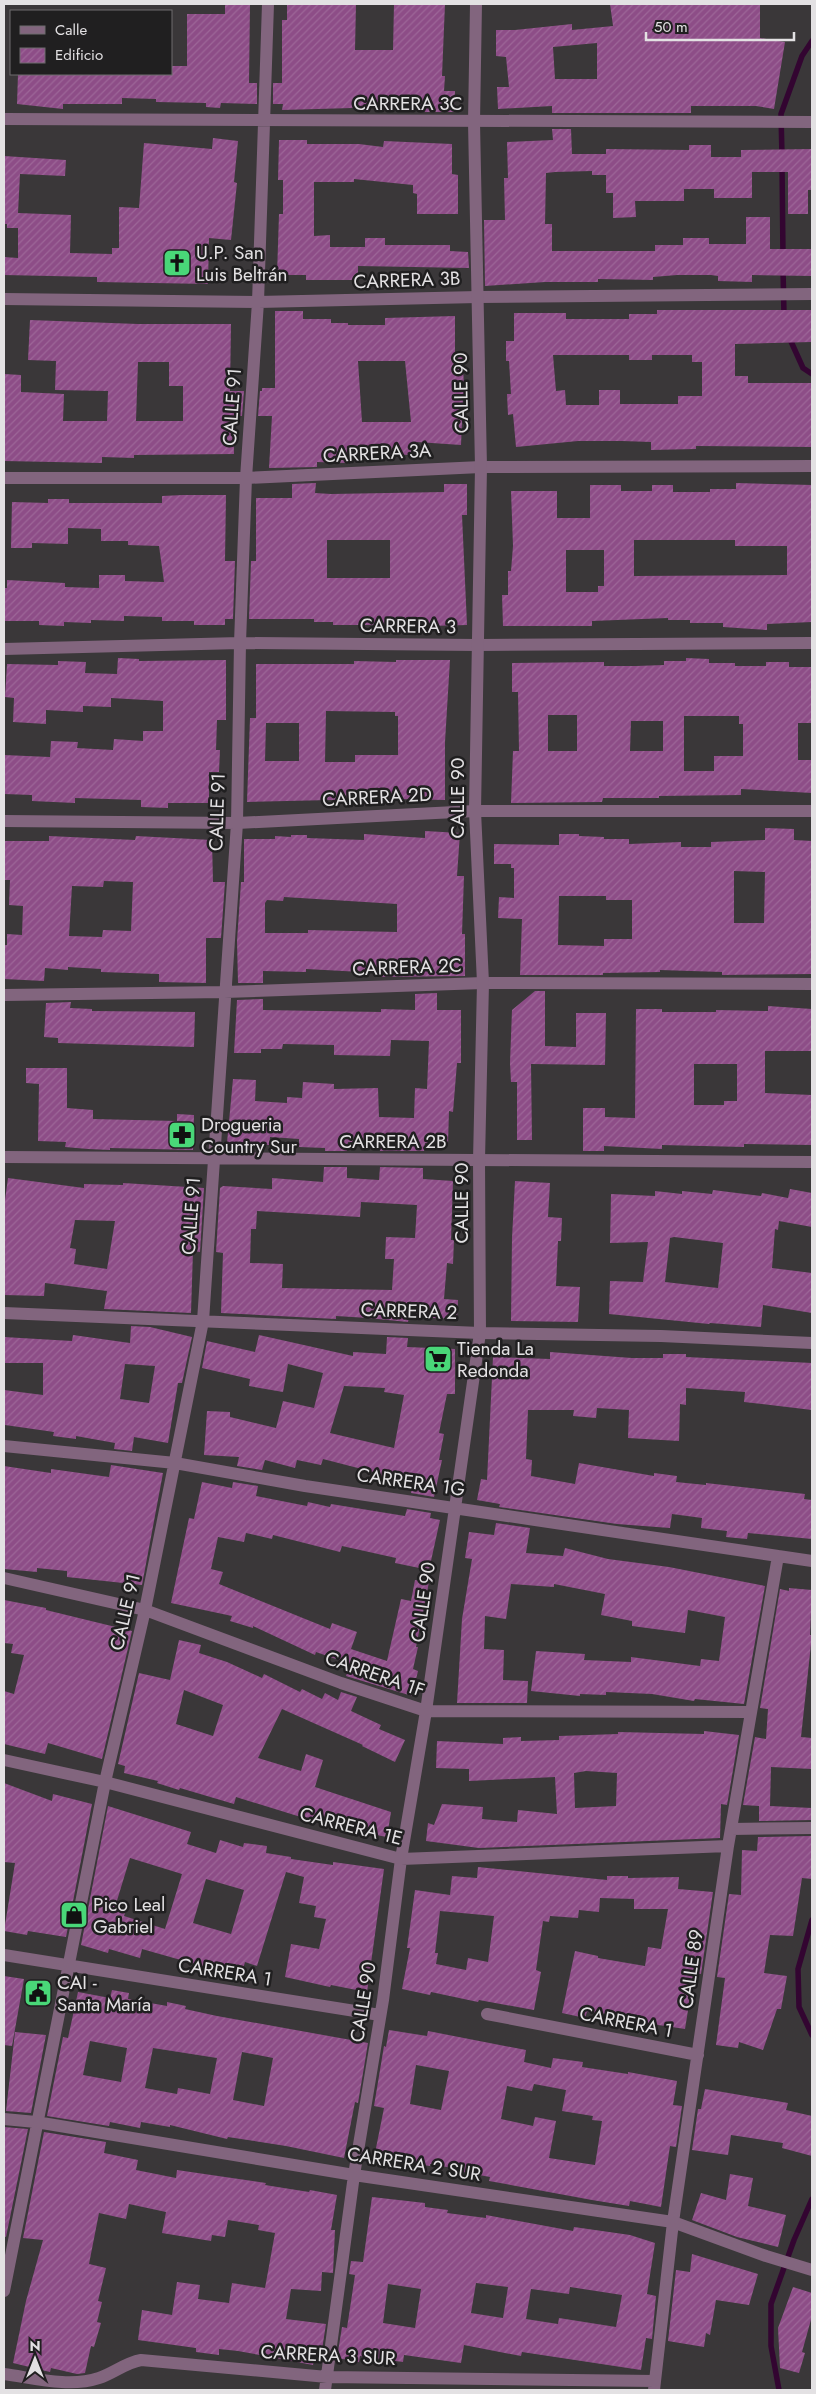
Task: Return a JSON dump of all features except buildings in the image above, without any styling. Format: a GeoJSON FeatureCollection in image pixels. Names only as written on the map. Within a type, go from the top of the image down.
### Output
{"type":"FeatureCollection","features":[{"type":"Feature","properties":{"kind":"street","name":"CALLE 91"},"geometry":{"type":"LineString","coordinates":[[4,2291],[104,1782],[145,1610],[203,1321],[236,823],[246,478],[258,302],[268,4]]}},
{"type":"Feature","properties":{"kind":"street","name":"CALLE 90"},"geometry":{"type":"LineString","coordinates":[[325,2390],[354,2175],[380,2015],[401,1859],[426,1711],[480,1333],[479,1160],[483,982],[475,812],[481,466],[474,122],[476,4]]}},
{"type":"Feature","properties":{"kind":"street","name":"CARRERA 3C"},"geometry":{"type":"LineString","coordinates":[[4,119],[812,122]]}},
{"type":"Feature","properties":{"kind":"street","name":"CARRERA 3B"},"geometry":{"type":"LineString","coordinates":[[4,299],[258,302],[478,296],[812,294]]}},
{"type":"Feature","properties":{"kind":"street","name":"CARRERA 3A"},"geometry":{"type":"LineString","coordinates":[[4,478],[246,478],[481,466],[812,466]]}},
{"type":"Feature","properties":{"kind":"street","name":"CARRERA 3"},"geometry":{"type":"LineString","coordinates":[[4,649],[240,643],[478,645],[812,643]]}},
{"type":"Feature","properties":{"kind":"street","name":"CARRERA 2D"},"geometry":{"type":"LineString","coordinates":[[4,821],[236,823],[475,812],[812,811]]}},
{"type":"Feature","properties":{"kind":"street","name":"CARRERA 2C"},"geometry":{"type":"LineString","coordinates":[[4,995],[224,992],[483,982],[812,984]]}},
{"type":"Feature","properties":{"kind":"street","name":"CARRERA 2B"},"geometry":{"type":"LineString","coordinates":[[4,1158],[812,1162]]}},
{"type":"Feature","properties":{"kind":"street","name":"CARRERA 2"},"geometry":{"type":"LineString","coordinates":[[4,1313],[480,1333],[661,1336],[812,1343]]}},
{"type":"Feature","properties":{"kind":"street","name":"CARRERA 1G"},"geometry":{"type":"LineString","coordinates":[[4,1446],[175,1463],[305,1486],[812,1561]]}},
{"type":"Feature","properties":{"kind":"street","name":"CALLE 89"},"geometry":{"type":"LineString","coordinates":[[654,2386],[673,2222],[728,1846],[778,1556]]}},
{"type":"Feature","properties":{"kind":"street","name":"CARRERA 1F"},"geometry":{"type":"LineString","coordinates":[[4,1578],[145,1610],[341,1683],[426,1711],[750,1712]]}},
{"type":"Feature","properties":{"kind":"street","name":"CARRERA 1E"},"geometry":{"type":"LineString","coordinates":[[4,1760],[104,1782],[401,1859],[728,1846]]}},
{"type":"Feature","properties":{"kind":"street"},"geometry":{"type":"LineString","coordinates":[[731,1829],[809,1828]]}},
{"type":"Feature","properties":{"kind":"street","name":"CARRERA 1"},"geometry":{"type":"LineString","coordinates":[[4,1955],[380,2015]]}},
{"type":"Feature","properties":{"kind":"street","name":"CARRERA 1"},"geometry":{"type":"LineString","coordinates":[[487,2014],[698,2055]]}},
{"type":"Feature","properties":{"kind":"street","name":"CARRERA 2 SUR"},"geometry":{"type":"LineString","coordinates":[[4,2119],[36,2122],[354,2175],[673,2222],[766,2256],[812,2270]]}},
{"type":"Feature","properties":{"kind":"street","name":"CARRERA 3 SUR"},"geometry":{"type":"LineString","coordinates":[[4,2374],[75,2383],[100,2378],[129,2363],[142,2360],[326,2377],[654,2386]]}},
{"type":"Feature","properties":{"kind":"waterway"},"geometry":{"type":"LineString","coordinates":[[782,156],[781,114],[802,56],[812,41]]}},
{"type":"Feature","properties":{"kind":"waterway"},"geometry":{"type":"LineString","coordinates":[[782,165],[783,256]]}},
{"type":"Feature","properties":{"kind":"waterway"},"geometry":{"type":"LineString","coordinates":[[783,268],[784,316]]}},
{"type":"Feature","properties":{"kind":"waterway"},"geometry":{"type":"LineString","coordinates":[[789,337],[803,368],[812,374]]}},
{"type":"Feature","properties":{"kind":"waterway"},"geometry":{"type":"LineString","coordinates":[[812,1920],[798,1969],[799,2007],[812,2035]]}},
{"type":"Feature","properties":{"kind":"waterway"},"geometry":{"type":"LineString","coordinates":[[779,2390],[771,2346],[771,2304],[794,2240],[812,2199]]}},
{"type":"Feature","properties":{"kind":"place","name":"U.P. San Luis Beltrán"},"geometry":{"type":"Point","coordinates":[177,263]}},
{"type":"Feature","properties":{"kind":"place","name":"Drogueria Country Sur"},"geometry":{"type":"Point","coordinates":[182,1135]}},
{"type":"Feature","properties":{"kind":"place","name":"Tienda La Redonda"},"geometry":{"type":"Point","coordinates":[438,1359]}},
{"type":"Feature","properties":{"kind":"place","name":"Pico Leal Gabriel"},"geometry":{"type":"Point","coordinates":[74,1915]}},
{"type":"Feature","properties":{"kind":"place","name":"CAI - Santa María"},"geometry":{"type":"Point","coordinates":[38,1993]}}]}
